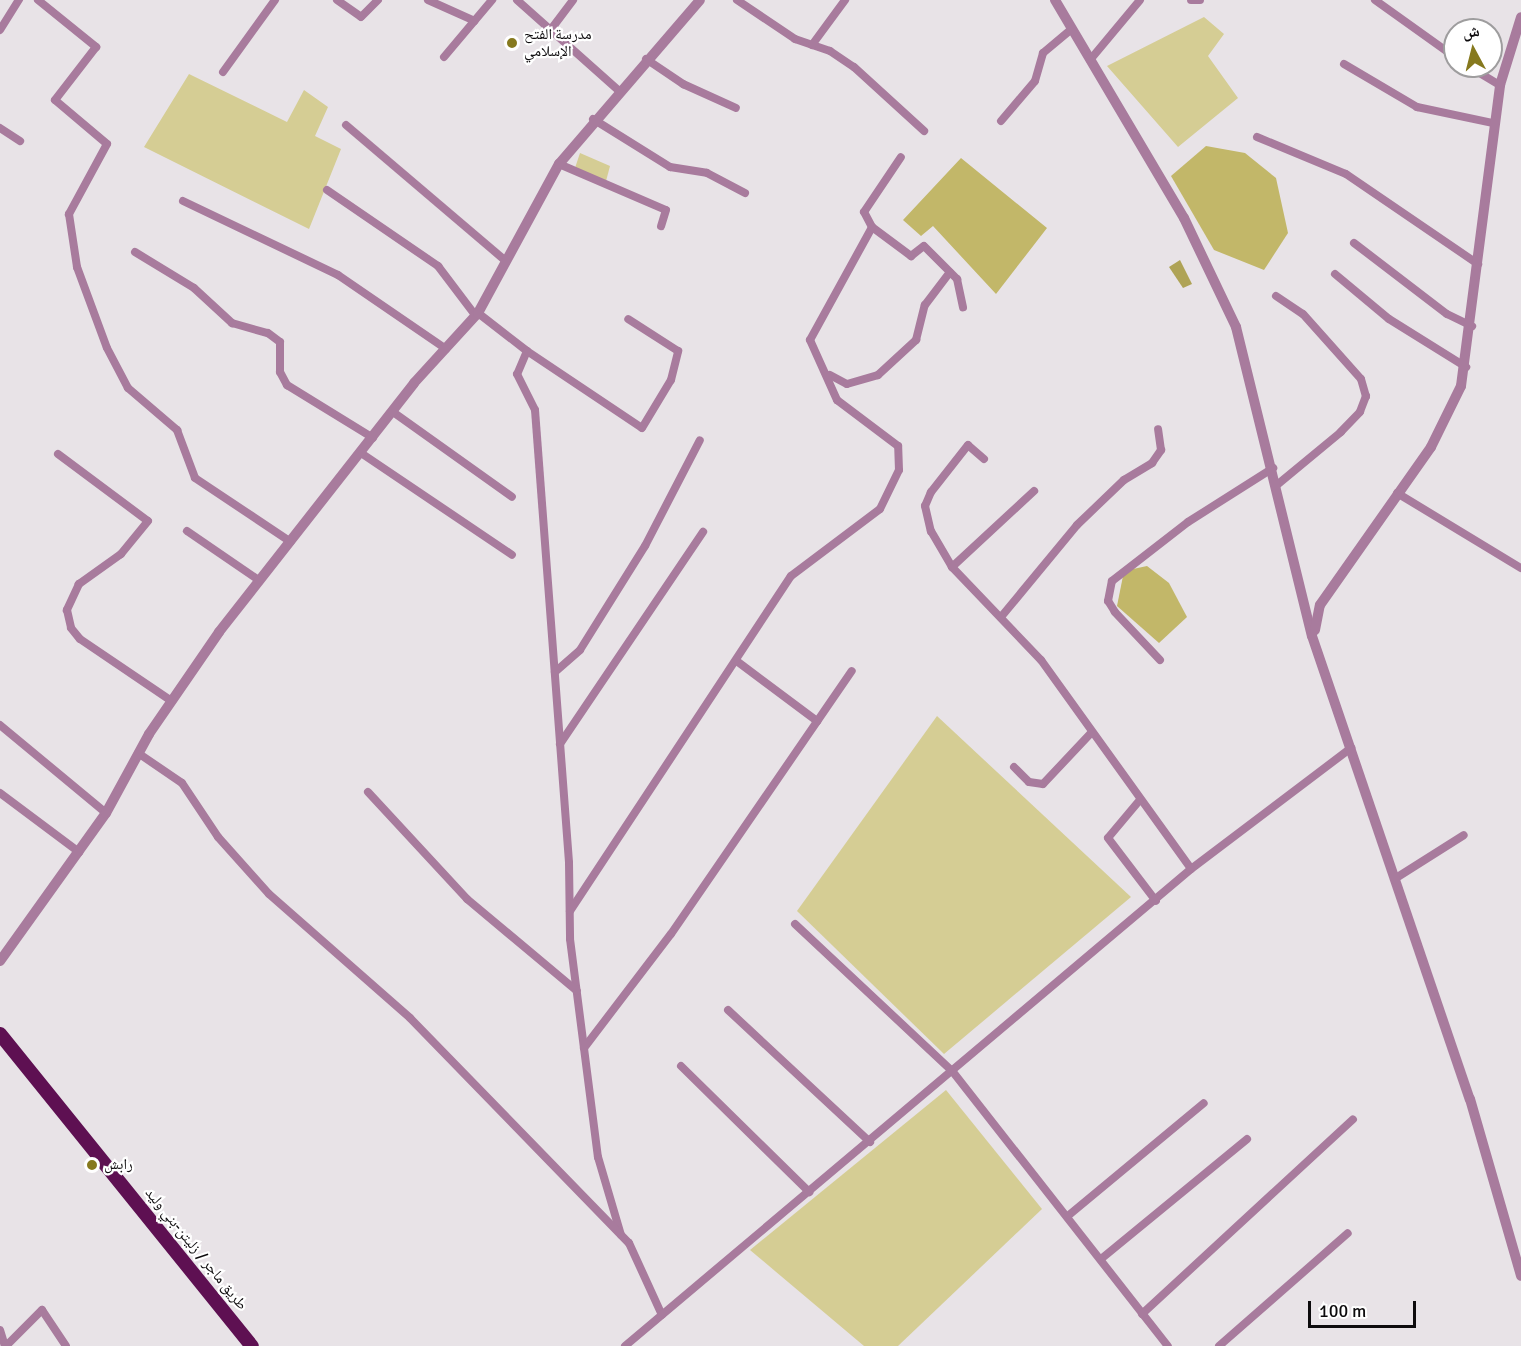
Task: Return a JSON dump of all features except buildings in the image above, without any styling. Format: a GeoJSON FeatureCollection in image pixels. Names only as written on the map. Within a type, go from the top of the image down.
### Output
{"type":"FeatureCollection","features":[{"type":"Feature","properties":{"kind":"highway","name":"طريق ماجر / زليتن-بني وليد"},"geometry":{"type":"LineString","coordinates":[[0,1034],[252,1346]]}},
{"type":"Feature","properties":{"kind":"street"},"geometry":{"type":"LineString","coordinates":[[0,30],[20,0]]}},
{"type":"Feature","properties":{"kind":"street"},"geometry":{"type":"LineString","coordinates":[[38,0],[96,47],[55,100],[107,144],[69,214],[77,267],[107,348],[128,388],[177,430],[195,478],[291,542]]}},
{"type":"Feature","properties":{"kind":"street"},"geometry":{"type":"LineString","coordinates":[[223,72],[275,0]]}},
{"type":"Feature","properties":{"kind":"street"},"geometry":{"type":"LineString","coordinates":[[337,0],[361,17],[378,0]]}},
{"type":"Feature","properties":{"kind":"street"},"geometry":{"type":"LineString","coordinates":[[428,0],[475,21]]}},
{"type":"Feature","properties":{"kind":"street"},"geometry":{"type":"LineString","coordinates":[[444,57],[492,0]]}},
{"type":"Feature","properties":{"kind":"street"},"geometry":{"type":"LineString","coordinates":[[517,0],[549,32],[618,90]]}},
{"type":"Feature","properties":{"kind":"street"},"geometry":{"type":"LineString","coordinates":[[549,32],[573,0]]}},
{"type":"Feature","properties":{"kind":"street"},"geometry":{"type":"LineString","coordinates":[[0,961],[106,813],[138,753],[171,700],[260,581],[393,412],[476,314],[559,164],[593,119],[645,58],[700,0]]}},
{"type":"Feature","properties":{"kind":"street"},"geometry":{"type":"LineString","coordinates":[[737,0],[812,45],[830,51],[875,83],[924,131]]}},
{"type":"Feature","properties":{"kind":"street"},"geometry":{"type":"LineString","coordinates":[[812,45],[845,0]]}},
{"type":"Feature","properties":{"kind":"street"},"geometry":{"type":"LineString","coordinates":[[1055,0],[1217,280],[1244,350],[1316,645],[1470,1099],[1521,1276]]}},
{"type":"Feature","properties":{"kind":"street"},"geometry":{"type":"LineString","coordinates":[[1090,60],[1140,0]]}},
{"type":"Feature","properties":{"kind":"street"},"geometry":{"type":"LineString","coordinates":[[1191,0],[1200,0]]}},
{"type":"Feature","properties":{"kind":"street"},"geometry":{"type":"LineString","coordinates":[[1375,0],[1443,48]]}},
{"type":"Feature","properties":{"kind":"street"},"geometry":{"type":"LineString","coordinates":[[1316,645],[1320,605],[1439,434],[1466,367],[1473,327],[1493,123],[1500,85],[1521,17]]}},
{"type":"Feature","properties":{"kind":"street"},"geometry":{"type":"LineString","coordinates":[[1001,121],[1035,81],[1043,53],[1072,29]]}},
{"type":"Feature","properties":{"kind":"street"},"geometry":{"type":"LineString","coordinates":[[645,58],[683,84],[736,108]]}},
{"type":"Feature","properties":{"kind":"street"},"geometry":{"type":"LineString","coordinates":[[1344,64],[1417,107],[1493,123]]}},
{"type":"Feature","properties":{"kind":"street"},"geometry":{"type":"LineString","coordinates":[[1488,78],[1500,85]]}},
{"type":"Feature","properties":{"kind":"street"},"geometry":{"type":"LineString","coordinates":[[593,119],[670,167],[706,173],[744,193]]}},
{"type":"Feature","properties":{"kind":"street"},"geometry":{"type":"LineString","coordinates":[[346,125],[506,261]]}},
{"type":"Feature","properties":{"kind":"street"},"geometry":{"type":"LineString","coordinates":[[0,129],[20,141]]}},
{"type":"Feature","properties":{"kind":"street"},"geometry":{"type":"LineString","coordinates":[[1257,137],[1346,174],[1478,264]]}},
{"type":"Feature","properties":{"kind":"street"},"geometry":{"type":"LineString","coordinates":[[901,157],[864,212],[872,227],[911,256],[924,246],[950,272],[963,306]]}},
{"type":"Feature","properties":{"kind":"street"},"geometry":{"type":"LineString","coordinates":[[559,164],[666,210],[661,226]]}},
{"type":"Feature","properties":{"kind":"street"},"geometry":{"type":"LineString","coordinates":[[327,190],[438,267],[476,314],[642,428],[671,380],[678,351],[628,319]]}},
{"type":"Feature","properties":{"kind":"street"},"geometry":{"type":"LineString","coordinates":[[183,201],[338,275],[446,349]]}},
{"type":"Feature","properties":{"kind":"street"},"geometry":{"type":"LineString","coordinates":[[569,913],[738,662],[792,576],[880,509],[899,470],[898,446],[837,400],[829,374],[810,336],[872,227]]}},
{"type":"Feature","properties":{"kind":"street"},"geometry":{"type":"LineString","coordinates":[[1354,243],[1447,314],[1473,327]]}},
{"type":"Feature","properties":{"kind":"street"},"geometry":{"type":"LineString","coordinates":[[135,252],[194,288],[232,323],[268,333],[280,342],[280,372],[287,385],[373,438]]}},
{"type":"Feature","properties":{"kind":"street"},"geometry":{"type":"LineString","coordinates":[[829,374],[847,384],[878,375],[916,340],[925,305],[950,272]]}},
{"type":"Feature","properties":{"kind":"street"},"geometry":{"type":"LineString","coordinates":[[1335,274],[1389,319],[1466,367]]}},
{"type":"Feature","properties":{"kind":"street"},"geometry":{"type":"LineString","coordinates":[[1276,296],[1303,314],[1361,379],[1366,396],[1360,412],[1341,432],[1277,485]]}},
{"type":"Feature","properties":{"kind":"street"},"geometry":{"type":"LineString","coordinates":[[527,351],[517,374],[535,410],[560,744],[569,913],[577,991],[598,1157],[621,1236]]}},
{"type":"Feature","properties":{"kind":"street"},"geometry":{"type":"LineString","coordinates":[[393,412],[512,497]]}},
{"type":"Feature","properties":{"kind":"street"},"geometry":{"type":"LineString","coordinates":[[1001,617],[1077,525],[1136,470],[1152,464],[1161,450],[1158,429]]}},
{"type":"Feature","properties":{"kind":"street"},"geometry":{"type":"LineString","coordinates":[[555,672],[580,650],[645,546],[700,440]]}},
{"type":"Feature","properties":{"kind":"street"},"geometry":{"type":"LineString","coordinates":[[984,459],[968,445],[927,500],[931,531],[952,567],[1041,660],[1139,801],[1191,869]]}},
{"type":"Feature","properties":{"kind":"street"},"geometry":{"type":"LineString","coordinates":[[361,453],[512,555]]}},
{"type":"Feature","properties":{"kind":"street"},"geometry":{"type":"LineString","coordinates":[[58,454],[148,521],[122,554],[79,584],[67,610],[71,628],[96,651],[171,700]]}},
{"type":"Feature","properties":{"kind":"street"},"geometry":{"type":"LineString","coordinates":[[1160,660],[1114,612],[1108,601],[1112,581],[1188,522],[1273,468]]}},
{"type":"Feature","properties":{"kind":"street"},"geometry":{"type":"LineString","coordinates":[[952,567],[1034,492]]}},
{"type":"Feature","properties":{"kind":"street"},"geometry":{"type":"LineString","coordinates":[[1397,493],[1521,568]]}},
{"type":"Feature","properties":{"kind":"street"},"geometry":{"type":"LineString","coordinates":[[187,531],[260,581]]}},
{"type":"Feature","properties":{"kind":"street"},"geometry":{"type":"LineString","coordinates":[[560,744],[703,532]]}},
{"type":"Feature","properties":{"kind":"street"},"geometry":{"type":"LineString","coordinates":[[738,662],[817,721]]}},
{"type":"Feature","properties":{"kind":"street"},"geometry":{"type":"LineString","coordinates":[[584,1048],[671,934],[852,671]]}},
{"type":"Feature","properties":{"kind":"street"},"geometry":{"type":"LineString","coordinates":[[0,725],[106,813]]}},
{"type":"Feature","properties":{"kind":"street"},"geometry":{"type":"LineString","coordinates":[[1014,767],[1029,782],[1042,784],[1091,734]]}},
{"type":"Feature","properties":{"kind":"street"},"geometry":{"type":"LineString","coordinates":[[625,1346],[1156,901],[1191,869],[1352,748]]}},
{"type":"Feature","properties":{"kind":"street"},"geometry":{"type":"LineString","coordinates":[[138,753],[182,783],[218,837],[269,894],[410,1018],[621,1236],[634,1251],[662,1315]]}},
{"type":"Feature","properties":{"kind":"street"},"geometry":{"type":"LineString","coordinates":[[368,792],[467,899],[577,991]]}},
{"type":"Feature","properties":{"kind":"street"},"geometry":{"type":"LineString","coordinates":[[0,793],[79,852]]}},
{"type":"Feature","properties":{"kind":"street"},"geometry":{"type":"LineString","coordinates":[[1139,801],[1108,838],[1156,901]]}},
{"type":"Feature","properties":{"kind":"street"},"geometry":{"type":"LineString","coordinates":[[1396,878],[1464,836]]}},
{"type":"Feature","properties":{"kind":"street"},"geometry":{"type":"LineString","coordinates":[[795,924],[953,1072],[1069,1215],[1168,1346]]}},
{"type":"Feature","properties":{"kind":"street"},"geometry":{"type":"LineString","coordinates":[[728,1010],[870,1142]]}},
{"type":"Feature","properties":{"kind":"street"},"geometry":{"type":"LineString","coordinates":[[681,1066],[809,1192]]}},
{"type":"Feature","properties":{"kind":"street"},"geometry":{"type":"LineString","coordinates":[[1069,1215],[1204,1103]]}},
{"type":"Feature","properties":{"kind":"street"},"geometry":{"type":"LineString","coordinates":[[1142,1314],[1353,1119]]}},
{"type":"Feature","properties":{"kind":"street"},"geometry":{"type":"LineString","coordinates":[[1101,1259],[1247,1139]]}},
{"type":"Feature","properties":{"kind":"street"},"geometry":{"type":"LineString","coordinates":[[1219,1346],[1348,1233]]}},
{"type":"Feature","properties":{"kind":"street"},"geometry":{"type":"LineString","coordinates":[[0,1330],[5,1346],[42,1310],[66,1346]]}},
{"type":"Feature","properties":{"kind":"shaded area"},"geometry":{"type":"Polygon","coordinates":[[[1204,17],[1224,34],[1208,56],[1238,98],[1178,147],[1107,66],[1204,17]]]}},
{"type":"Feature","properties":{"kind":"shaded area"},"geometry":{"type":"Polygon","coordinates":[[[189,74],[287,122],[304,90],[328,107],[315,136],[341,149],[309,229],[144,147],[189,74]]]}},
{"type":"Feature","properties":{"kind":"shaded area"},"geometry":{"type":"Polygon","coordinates":[[[1206,146],[1245,153],[1276,178],[1288,233],[1264,270],[1214,250],[1171,176],[1206,146]]]}},
{"type":"Feature","properties":{"kind":"shaded area"},"geometry":{"type":"Polygon","coordinates":[[[580,153],[610,166],[605,185],[574,171],[580,153]]]}},
{"type":"Feature","properties":{"kind":"shaded area"},"geometry":{"type":"Polygon","coordinates":[[[961,158],[1047,228],[996,294],[933,226],[921,236],[903,220],[961,158]]]}},
{"type":"Feature","properties":{"kind":"shaded area"},"geometry":{"type":"Polygon","coordinates":[[[1180,260],[1192,284],[1183,288],[1169,267],[1180,260]]]}},
{"type":"Feature","properties":{"kind":"shaded area"},"geometry":{"type":"Polygon","coordinates":[[[1147,566],[1169,583],[1187,617],[1159,643],[1117,606],[1124,571],[1147,566]]]}},
{"type":"Feature","properties":{"kind":"shaded area"},"geometry":{"type":"Polygon","coordinates":[[[937,716],[1131,897],[944,1054],[797,911],[937,716]]]}},
{"type":"Feature","properties":{"kind":"shaded area"},"geometry":{"type":"Polygon","coordinates":[[[946,1090],[1042,1209],[898,1346],[864,1346],[750,1250],[946,1090]]]}},
{"type":"Feature","properties":{"kind":"place","name":"مدرسة الفتح الإسلامي"},"geometry":{"type":"Point","coordinates":[512,43]}},
{"type":"Feature","properties":{"kind":"place","name":"رابش"},"geometry":{"type":"Point","coordinates":[92,1165]}}]}
